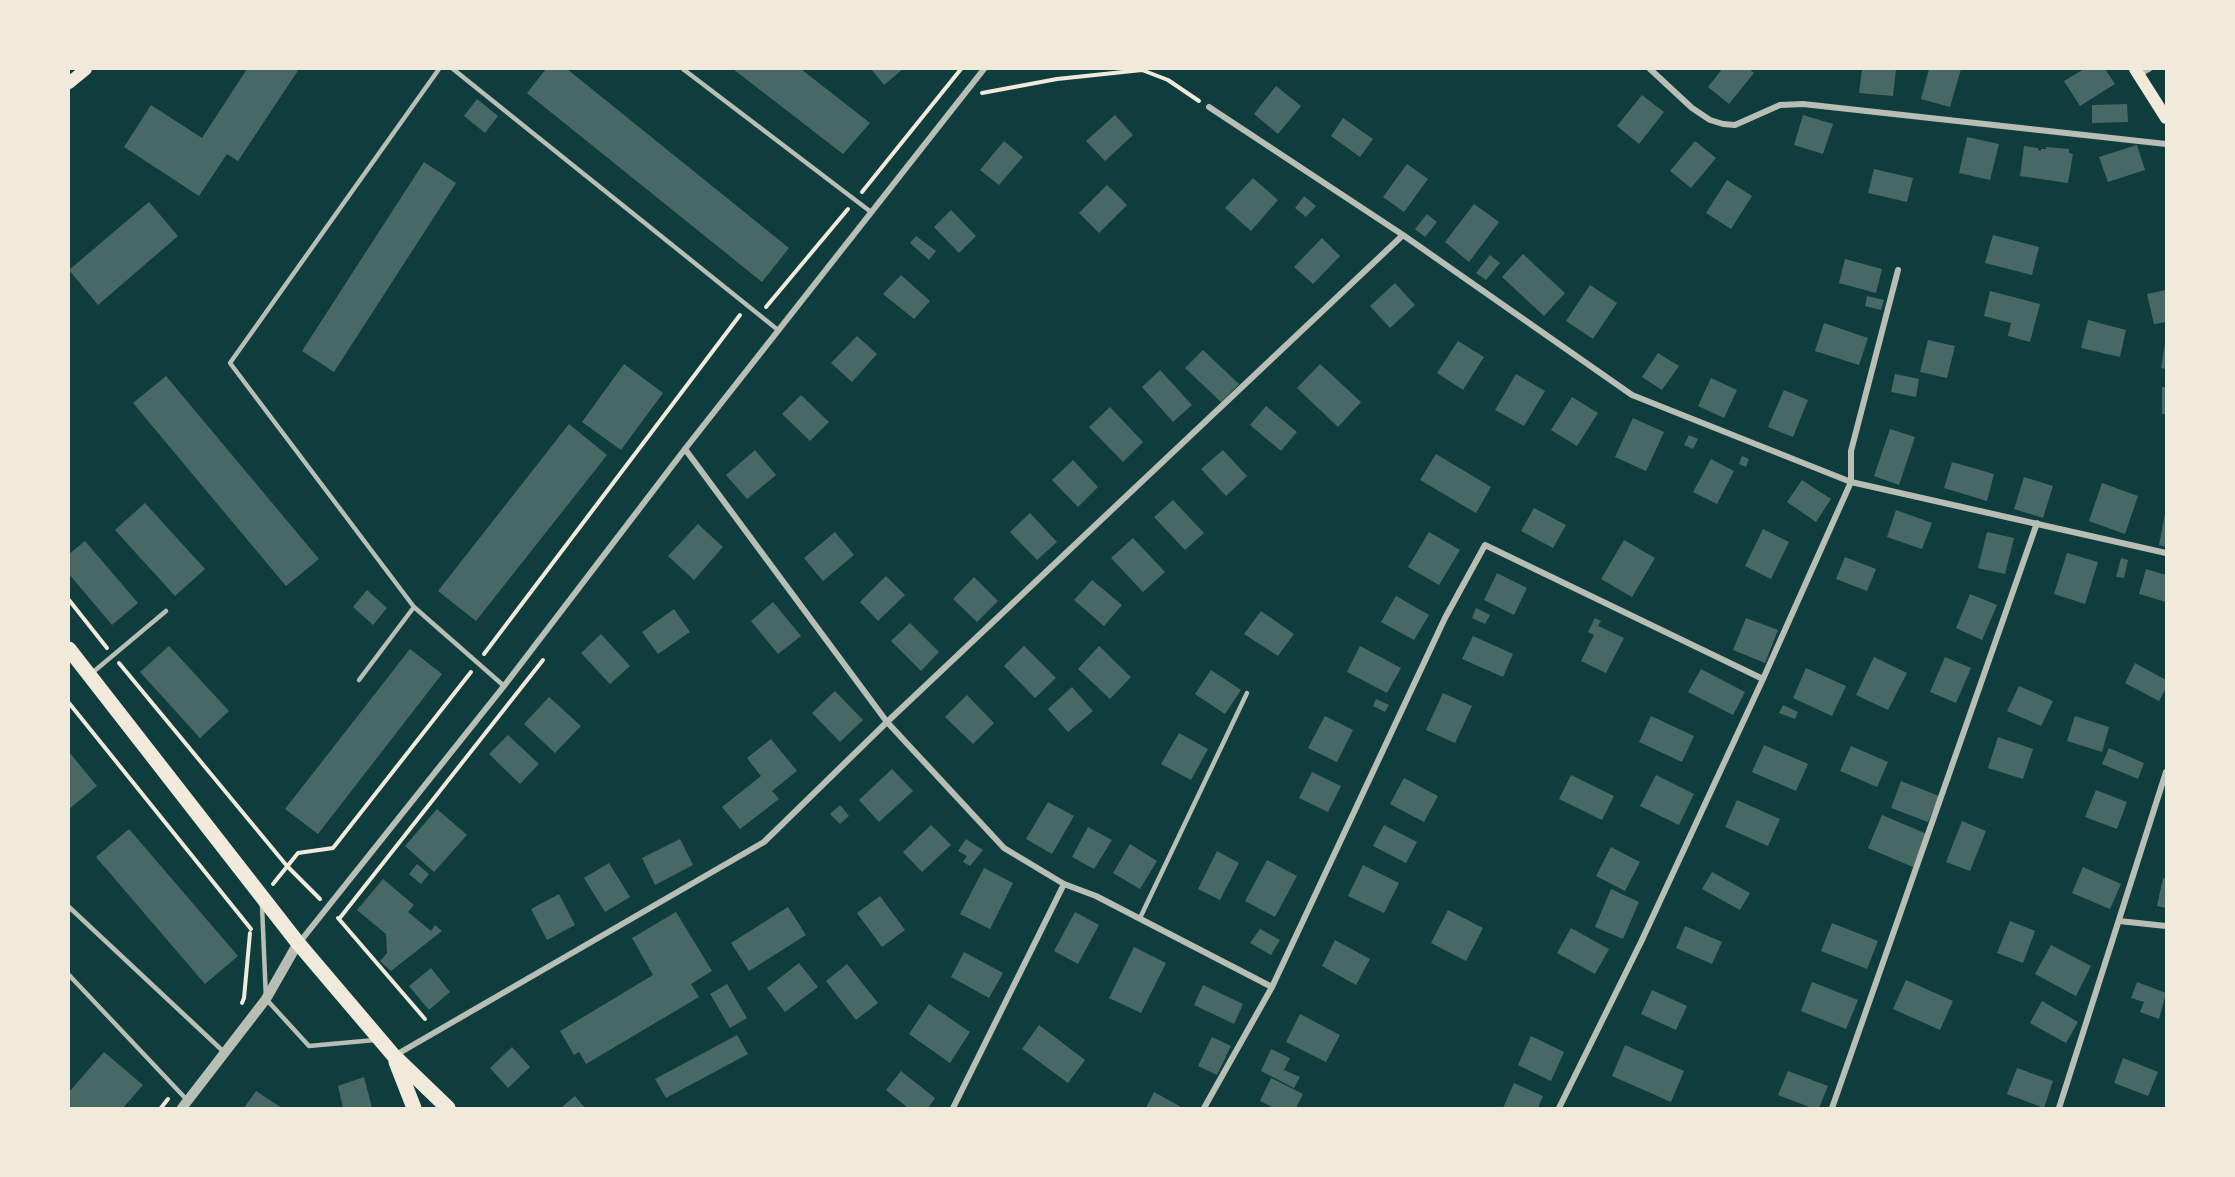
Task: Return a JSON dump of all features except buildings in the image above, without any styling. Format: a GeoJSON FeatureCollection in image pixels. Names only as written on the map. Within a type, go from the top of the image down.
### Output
{"type":"FeatureCollection","features":[{"type":"Feature","properties":{"kind":"main road"},"geometry":{"type":"LineString","coordinates":[[69,83],[86,69]]}},
{"type":"Feature","properties":{"kind":"main road"},"geometry":{"type":"LineString","coordinates":[[2141,71],[2166,118]]}},
{"type":"Feature","properties":{"kind":"main road"},"geometry":{"type":"LineString","coordinates":[[69,649],[298,943],[394,1056],[448,1108]]}},
{"type":"Feature","properties":{"kind":"main road"},"geometry":{"type":"LineString","coordinates":[[394,1056],[414,1108]]}},
{"type":"Feature","properties":{"kind":"street"},"geometry":{"type":"LineString","coordinates":[[185,1105],[266,999],[298,943],[504,686],[685,449],[984,69]]}},
{"type":"Feature","properties":{"kind":"street"},"geometry":{"type":"LineString","coordinates":[[1650,69],[1692,108],[1710,120],[1722,124],[1735,125],[1780,105],[1803,104],[2166,144]]}},
{"type":"Feature","properties":{"kind":"street"},"geometry":{"type":"LineString","coordinates":[[1209,107],[1402,235],[1632,395],[1851,482],[2166,553]]}},
{"type":"Feature","properties":{"kind":"street"},"geometry":{"type":"LineString","coordinates":[[394,1056],[764,842],[887,722],[1402,235]]}},
{"type":"Feature","properties":{"kind":"street"},"geometry":{"type":"LineString","coordinates":[[1559,1108],[1641,942],[1851,482],[1851,451],[1898,270]]}},
{"type":"Feature","properties":{"kind":"street"},"geometry":{"type":"LineString","coordinates":[[685,449],[887,722],[1004,848],[1064,884],[1096,896],[1272,987]]}},
{"type":"Feature","properties":{"kind":"street"},"geometry":{"type":"LineString","coordinates":[[1832,1108],[2037,523]]}},
{"type":"Feature","properties":{"kind":"street"},"geometry":{"type":"LineString","coordinates":[[1204,1108],[1272,987],[1445,618],[1485,545],[1763,679]]}},
{"type":"Feature","properties":{"kind":"street"},"geometry":{"type":"LineString","coordinates":[[2059,1108],[2166,772]]}},
{"type":"Feature","properties":{"kind":"street"},"geometry":{"type":"LineString","coordinates":[[953,1108],[1064,884]]}},
{"type":"Feature","properties":{"kind":"street"},"geometry":{"type":"LineString","coordinates":[[2119,921],[2166,926]]}},
{"type":"Feature","properties":{"kind":"lane"},"geometry":{"type":"LineString","coordinates":[[440,69],[230,363],[414,607],[504,686]]}},
{"type":"Feature","properties":{"kind":"lane"},"geometry":{"type":"LineString","coordinates":[[453,69],[778,330]]}},
{"type":"Feature","properties":{"kind":"lane"},"geometry":{"type":"LineString","coordinates":[[683,69],[871,212]]}},
{"type":"Feature","properties":{"kind":"lane"},"geometry":{"type":"LineString","coordinates":[[359,680],[414,607]]}},
{"type":"Feature","properties":{"kind":"lane"},"geometry":{"type":"LineString","coordinates":[[90,675],[166,610]]}},
{"type":"Feature","properties":{"kind":"lane"},"geometry":{"type":"LineString","coordinates":[[1140,918],[1246,693]]}},
{"type":"Feature","properties":{"kind":"lane"},"geometry":{"type":"LineString","coordinates":[[262,897],[266,999],[309,1046],[380,1040]]}},
{"type":"Feature","properties":{"kind":"lane"},"geometry":{"type":"LineString","coordinates":[[69,907],[225,1053]]}},
{"type":"Feature","properties":{"kind":"lane"},"geometry":{"type":"LineString","coordinates":[[69,975],[176,1089],[185,1105]]}},
{"type":"Feature","properties":{"kind":"path"},"geometry":{"type":"LineString","coordinates":[[979,94],[1057,79],[1142,70],[1168,80],[1209,107]]}},
{"type":"Feature","properties":{"kind":"path"},"geometry":{"type":"LineString","coordinates":[[239,1009],[244,998],[249,936],[262,897],[298,853],[333,848],[477,663],[748,305]]}},
{"type":"Feature","properties":{"kind":"path"},"geometry":{"type":"LineString","coordinates":[[69,600],[287,866],[339,919],[425,1019]]}},
{"type":"Feature","properties":{"kind":"path"},"geometry":{"type":"LineString","coordinates":[[339,919],[549,652]]}},
{"type":"Feature","properties":{"kind":"path"},"geometry":{"type":"LineString","coordinates":[[69,703],[251,929]]}},
{"type":"Feature","properties":{"kind":"path"},"geometry":{"type":"LineString","coordinates":[[161,1108],[176,1089]]}}]}
